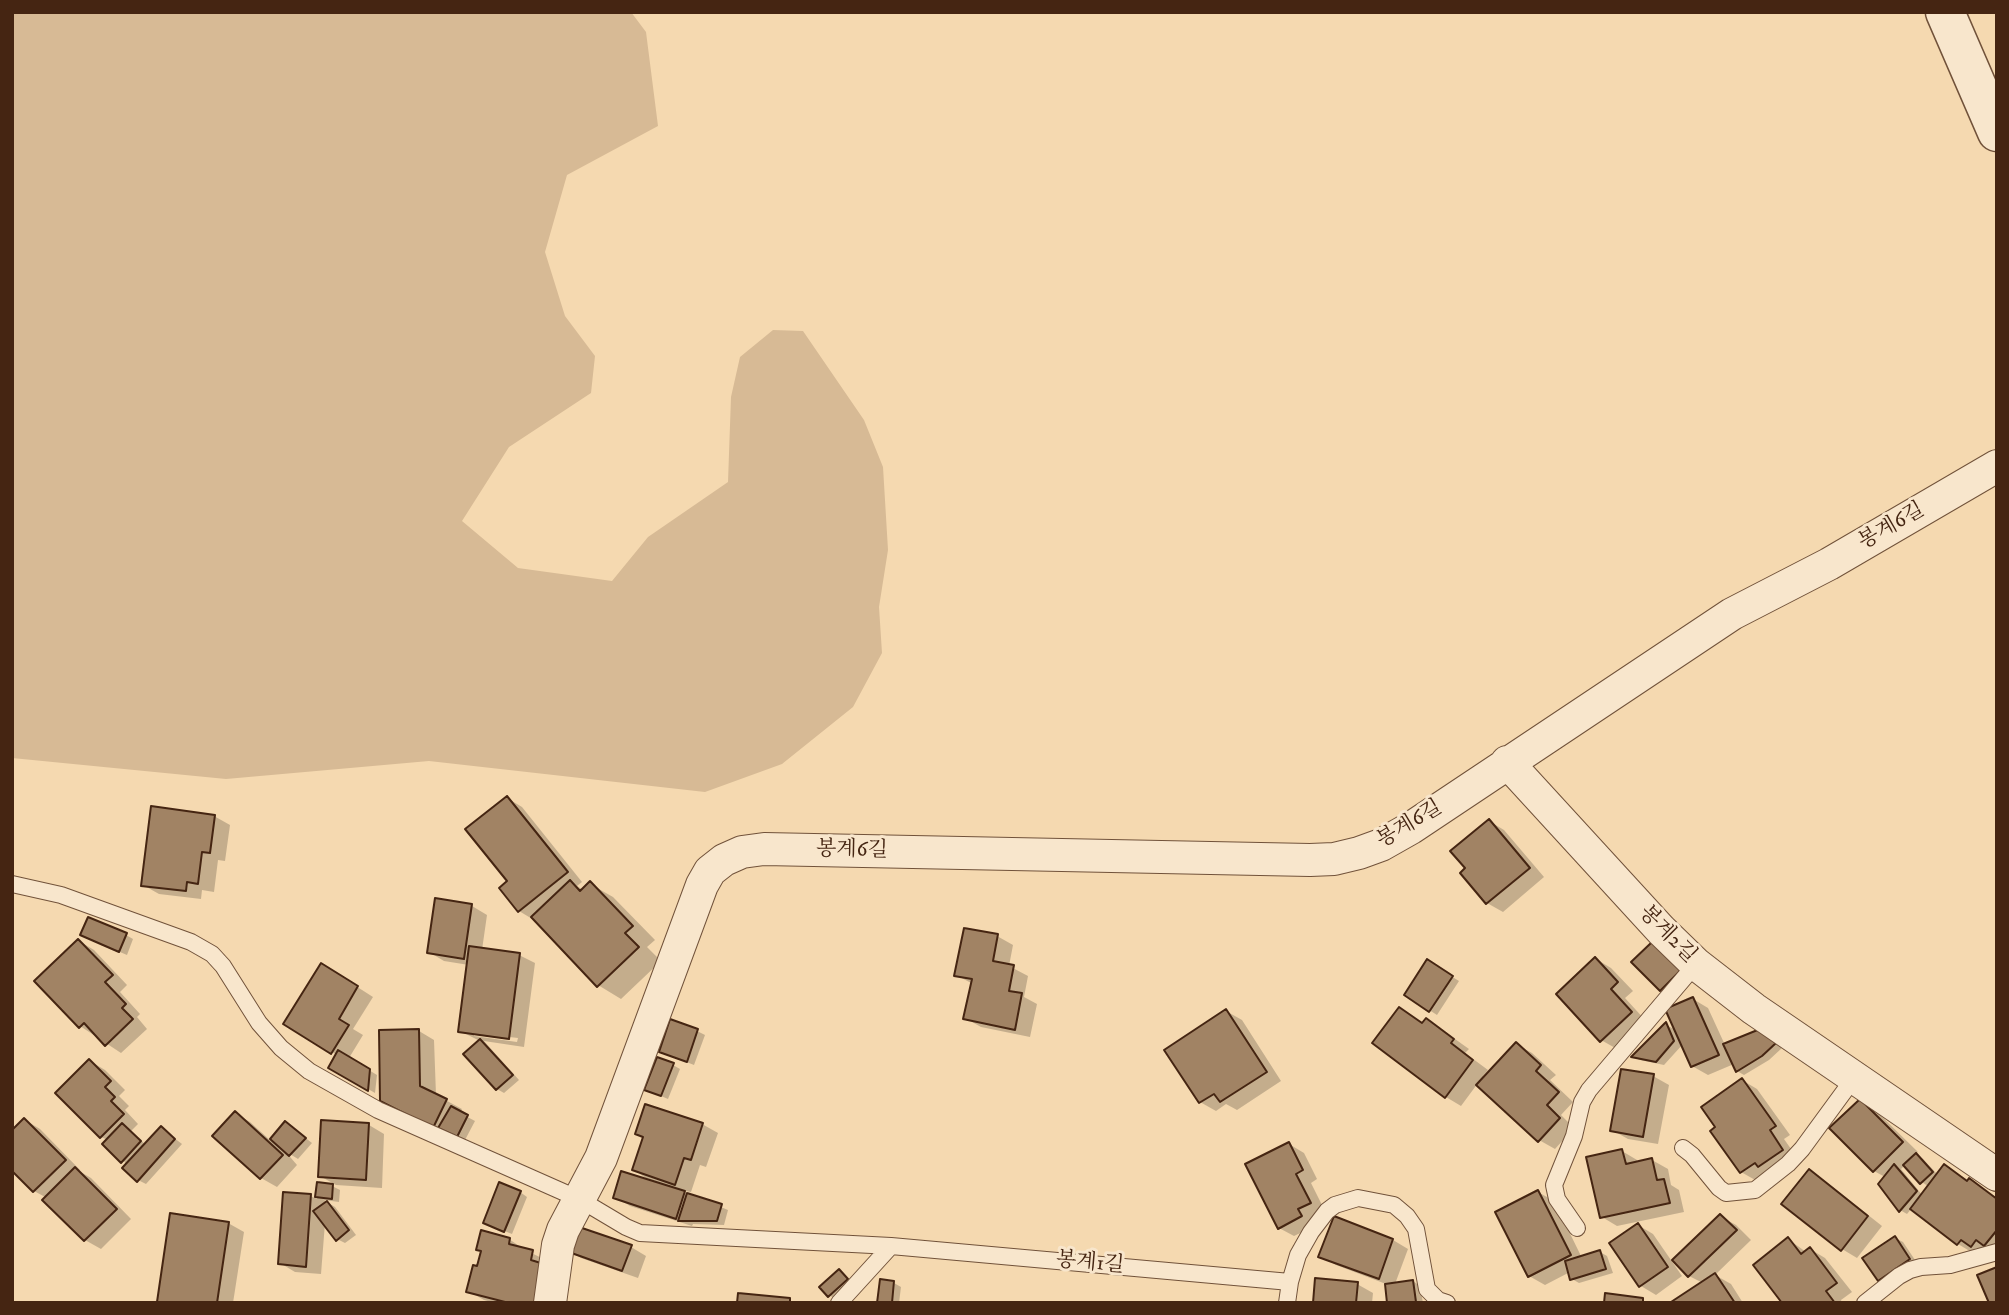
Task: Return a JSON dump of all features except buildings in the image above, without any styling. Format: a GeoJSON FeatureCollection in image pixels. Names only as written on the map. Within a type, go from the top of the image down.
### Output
{"type":"FeatureCollection","features":[{"type":"Feature","properties":{"kind":"street"},"geometry":{"type":"LineString","coordinates":[[1945,12],[1997,132]]}},
{"type":"Feature","properties":{"kind":"street","name":"봉계6길"},"geometry":{"type":"LineString","coordinates":[[579,1199],[601,1158],[702,885],[710,871],[724,860],[741,852],[764,849],[1296,860],[1334,859],[1359,853],[1391,839],[1732,614],[1829,564],[1997,466]]}},
{"type":"Feature","properties":{"kind":"street","name":"봉계2길"},"geometry":{"type":"LineString","coordinates":[[1507,762],[1661,930],[1696,964],[1754,1009],[1997,1175]]}},
{"type":"Feature","properties":{"kind":"street"},"geometry":{"type":"LineString","coordinates":[[550,1303],[558,1245],[579,1199]]}},
{"type":"Feature","properties":{"kind":"lane","name":"봉계1길"},"geometry":{"type":"LineString","coordinates":[[12,884],[61,895],[191,942],[212,954],[223,966],[259,1023],[281,1048],[309,1071],[378,1110],[579,1199],[640,1233],[891,1245],[1290,1282]]}},
{"type":"Feature","properties":{"kind":"lane"},"geometry":{"type":"LineString","coordinates":[[1577,1228],[1557,1199],[1554,1185],[1574,1136],[1582,1102],[1589,1090],[1696,964]]}},
{"type":"Feature","properties":{"kind":"lane"},"geometry":{"type":"LineString","coordinates":[[1683,1148],[1726,1193],[1755,1190],[1788,1164],[1802,1149],[1854,1078]]}},
{"type":"Feature","properties":{"kind":"lane"},"geometry":{"type":"LineString","coordinates":[[1287,1303],[1298,1255],[1326,1212],[1347,1200],[1358,1198],[1394,1205],[1407,1216],[1416,1229],[1427,1289],[1438,1300],[1447,1303]]}},
{"type":"Feature","properties":{"kind":"lane"},"geometry":{"type":"LineString","coordinates":[[839,1303],[891,1245]]}},
{"type":"Feature","properties":{"kind":"lane"},"geometry":{"type":"LineString","coordinates":[[1865,1303],[1910,1270],[1921,1266],[1950,1265],[1997,1252]]}},
{"type":"Feature","properties":{"kind":"shaded area"},"geometry":{"type":"Polygon","coordinates":[[[12,12],[631,12],[646,32],[658,126],[567,175],[545,252],[565,316],[595,356],[591,393],[509,447],[462,521],[518,568],[612,581],[648,537],[728,482],[731,397],[740,357],[773,330],[803,331],[864,420],[883,467],[888,550],[879,607],[882,653],[853,707],[782,764],[705,792],[429,761],[226,779],[12,758],[12,12]]]}}]}
